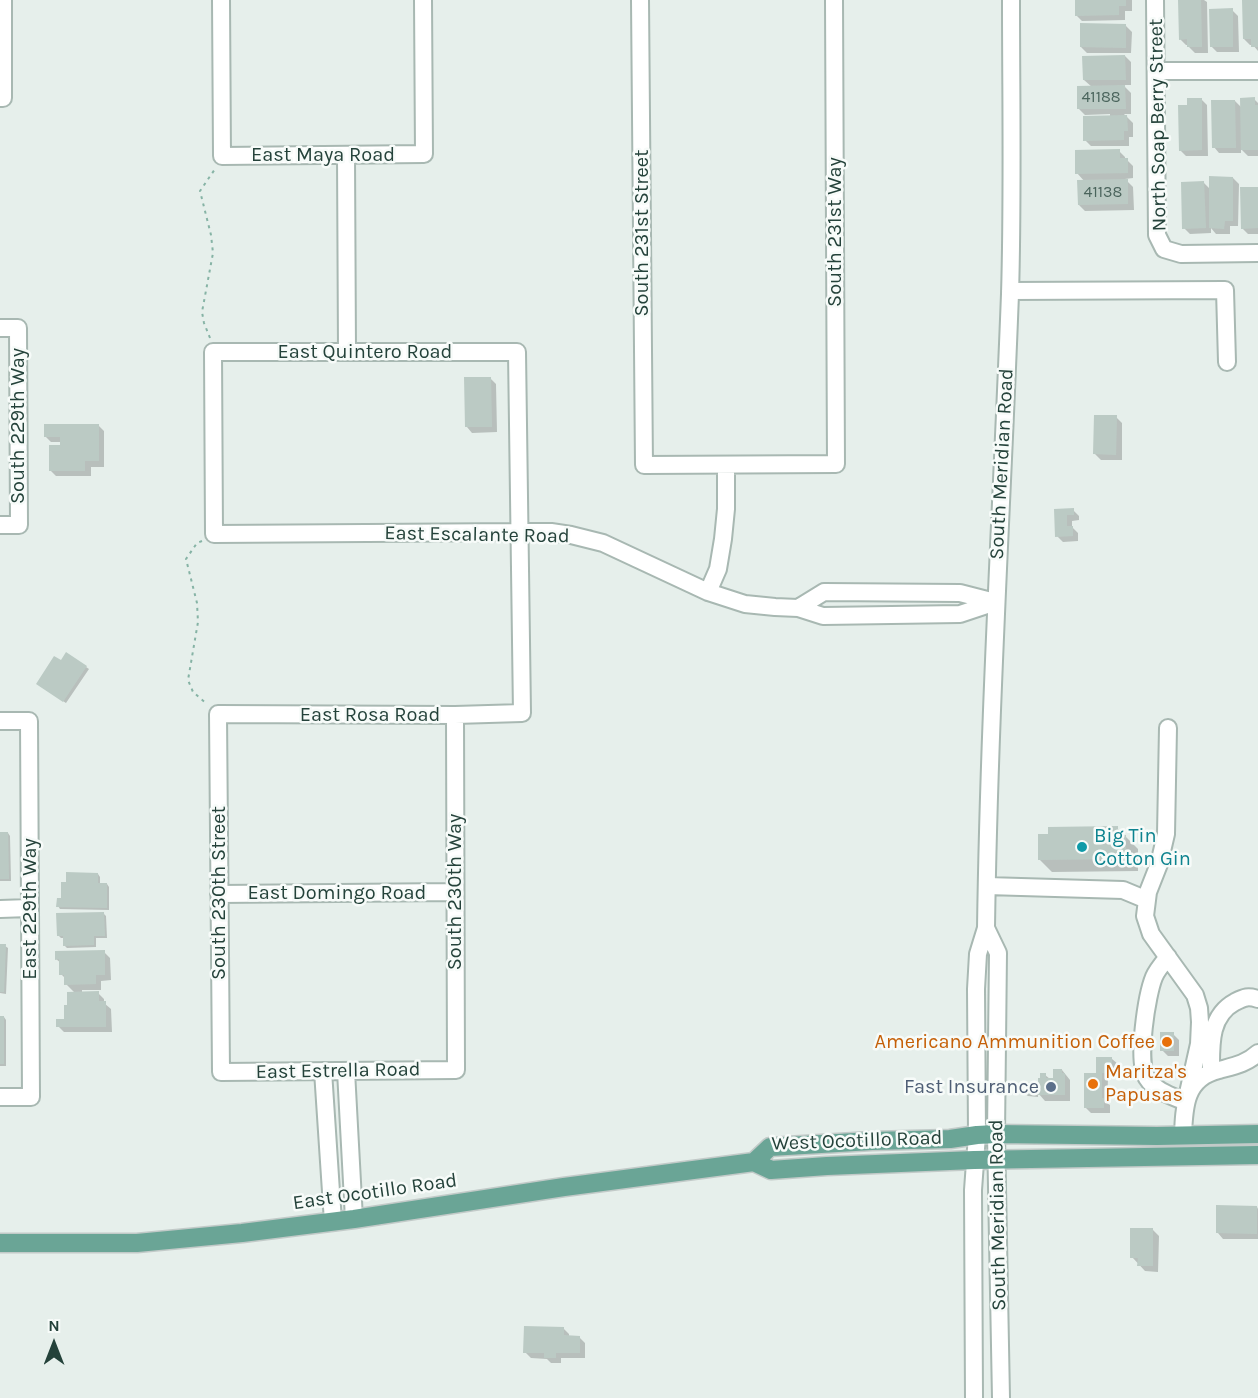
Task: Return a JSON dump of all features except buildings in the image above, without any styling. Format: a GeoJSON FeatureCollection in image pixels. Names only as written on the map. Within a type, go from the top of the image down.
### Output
{"type":"FeatureCollection","features":[{"type":"Feature","properties":{"kind":"main road","name":"West Ocotillo Road"},"geometry":{"type":"LineString","coordinates":[[1258,1134],[976,1135],[950,1139],[770,1147],[754,1162],[771,1170],[974,1160],[1258,1155]]}},
{"type":"Feature","properties":{"kind":"main road","name":"East Ocotillo Road"},"geometry":{"type":"LineString","coordinates":[[0,1243],[137,1243],[242,1233],[754,1162]]}},
{"type":"Feature","properties":{"kind":"street"},"geometry":{"type":"LineString","coordinates":[[2,98],[3,0]]}},
{"type":"Feature","properties":{"kind":"street"},"geometry":{"type":"LineString","coordinates":[[221,0],[222,156]]}},
{"type":"Feature","properties":{"kind":"street","name":"East Maya Road"},"geometry":{"type":"LineString","coordinates":[[222,156],[424,154],[423,0]]}},
{"type":"Feature","properties":{"kind":"street","name":"South 231st Street"},"geometry":{"type":"LineString","coordinates":[[640,0],[644,465],[726,465]]}},
{"type":"Feature","properties":{"kind":"street","name":"South 231st Way"},"geometry":{"type":"LineString","coordinates":[[726,465],[836,464],[834,0]]}},
{"type":"Feature","properties":{"kind":"street","name":"South Meridian Road"},"geometry":{"type":"LineString","coordinates":[[974,1398],[973,1190],[976,1135],[976,989],[978,954],[986,928],[996,602],[1010,291],[1011,0]]}},
{"type":"Feature","properties":{"kind":"street","name":"North Soap Berry Street"},"geometry":{"type":"LineString","coordinates":[[1155,0],[1157,235],[1164,249],[1181,254],[1258,253]]}},
{"type":"Feature","properties":{"kind":"street"},"geometry":{"type":"LineString","coordinates":[[1156,71],[1258,71]]}},
{"type":"Feature","properties":{"kind":"street"},"geometry":{"type":"LineString","coordinates":[[346,156],[347,352]]}},
{"type":"Feature","properties":{"kind":"street"},"geometry":{"type":"LineString","coordinates":[[1010,291],[1225,290],[1227,362]]}},
{"type":"Feature","properties":{"kind":"street","name":"South 229th Way"},"geometry":{"type":"LineString","coordinates":[[0,328],[18,328],[19,525],[0,525]]}},
{"type":"Feature","properties":{"kind":"street"},"geometry":{"type":"LineString","coordinates":[[213,352],[214,534]]}},
{"type":"Feature","properties":{"kind":"street","name":"East Quintero Road"},"geometry":{"type":"LineString","coordinates":[[213,352],[517,352],[519,532]]}},
{"type":"Feature","properties":{"kind":"street"},"geometry":{"type":"LineString","coordinates":[[708,592],[718,569],[723,539],[726,465]]}},
{"type":"Feature","properties":{"kind":"street","name":"East Rosa Road"},"geometry":{"type":"LineString","coordinates":[[218,714],[522,713],[519,532]]}},
{"type":"Feature","properties":{"kind":"street","name":"East Escalante Road"},"geometry":{"type":"LineString","coordinates":[[214,534],[551,532],[603,543],[708,592],[745,604],[798,608],[823,616],[960,614],[996,602]]}},
{"type":"Feature","properties":{"kind":"street"},"geometry":{"type":"LineString","coordinates":[[798,608],[824,592],[960,592],[996,602]]}},
{"type":"Feature","properties":{"kind":"street","name":"South 230th Street"},"geometry":{"type":"LineString","coordinates":[[218,714],[221,1072]]}},
{"type":"Feature","properties":{"kind":"street","name":"South 230th Way"},"geometry":{"type":"LineString","coordinates":[[455,715],[456,1070]]}},
{"type":"Feature","properties":{"kind":"street","name":"East 229th Way"},"geometry":{"type":"LineString","coordinates":[[0,721],[29,721],[31,1097],[0,1097]]}},
{"type":"Feature","properties":{"kind":"street"},"geometry":{"type":"LineString","coordinates":[[1168,728],[1166,834],[1164,849],[1148,892],[1145,916],[1151,934],[1195,995],[1199,1008],[1199,1044],[1186,1102]]}},
{"type":"Feature","properties":{"kind":"street"},"geometry":{"type":"LineString","coordinates":[[987,886],[1123,890],[1147,900]]}},
{"type":"Feature","properties":{"kind":"street","name":"East Domingo Road"},"geometry":{"type":"LineString","coordinates":[[219,894],[455,892]]}},
{"type":"Feature","properties":{"kind":"street"},"geometry":{"type":"LineString","coordinates":[[0,909],[29,908]]}},
{"type":"Feature","properties":{"kind":"street","name":"South Meridian Road"},"geometry":{"type":"LineString","coordinates":[[986,928],[999,954],[996,1134],[1001,1398]]}},
{"type":"Feature","properties":{"kind":"street"},"geometry":{"type":"LineString","coordinates":[[1168,957],[1155,976],[1152,987],[1143,1038],[1142,1062],[1146,1077],[1155,1088],[1186,1102]]}},
{"type":"Feature","properties":{"kind":"street"},"geometry":{"type":"LineString","coordinates":[[1211,1072],[1212,1037],[1219,1016],[1242,998],[1248,996],[1258,999]]}},
{"type":"Feature","properties":{"kind":"street"},"geometry":{"type":"LineString","coordinates":[[1183,1135],[1184,1108],[1193,1085],[1211,1072],[1250,1061],[1258,1053]]}},
{"type":"Feature","properties":{"kind":"street","name":"East Estrella Road"},"geometry":{"type":"LineString","coordinates":[[221,1072],[456,1070]]}},
{"type":"Feature","properties":{"kind":"street"},"geometry":{"type":"LineString","coordinates":[[323,1071],[333,1222]]}},
{"type":"Feature","properties":{"kind":"street"},"geometry":{"type":"LineString","coordinates":[[346,1071],[354,1219]]}},
{"type":"Feature","properties":{"kind":"path"},"geometry":{"type":"LineString","coordinates":[[213,352],[202,312],[213,253],[200,190],[212,175],[222,156]]}},
{"type":"Feature","properties":{"kind":"path"},"geometry":{"type":"LineString","coordinates":[[214,534],[197,543],[186,559],[197,603],[198,622],[188,681],[193,692],[218,714]]}},
{"type":"Feature","properties":{"kind":"place","name":"Big Tin Cotton Gin"},"geometry":{"type":"Point","coordinates":[1082,847]}},
{"type":"Feature","properties":{"kind":"place","name":"Americano Ammunition Coffee"},"geometry":{"type":"Point","coordinates":[1167,1042]}},
{"type":"Feature","properties":{"kind":"place","name":"Maritza's Papusas"},"geometry":{"type":"Point","coordinates":[1093,1084]}},
{"type":"Feature","properties":{"kind":"place","name":"Fast Insurance"},"geometry":{"type":"Point","coordinates":[1051,1087]}}]}
